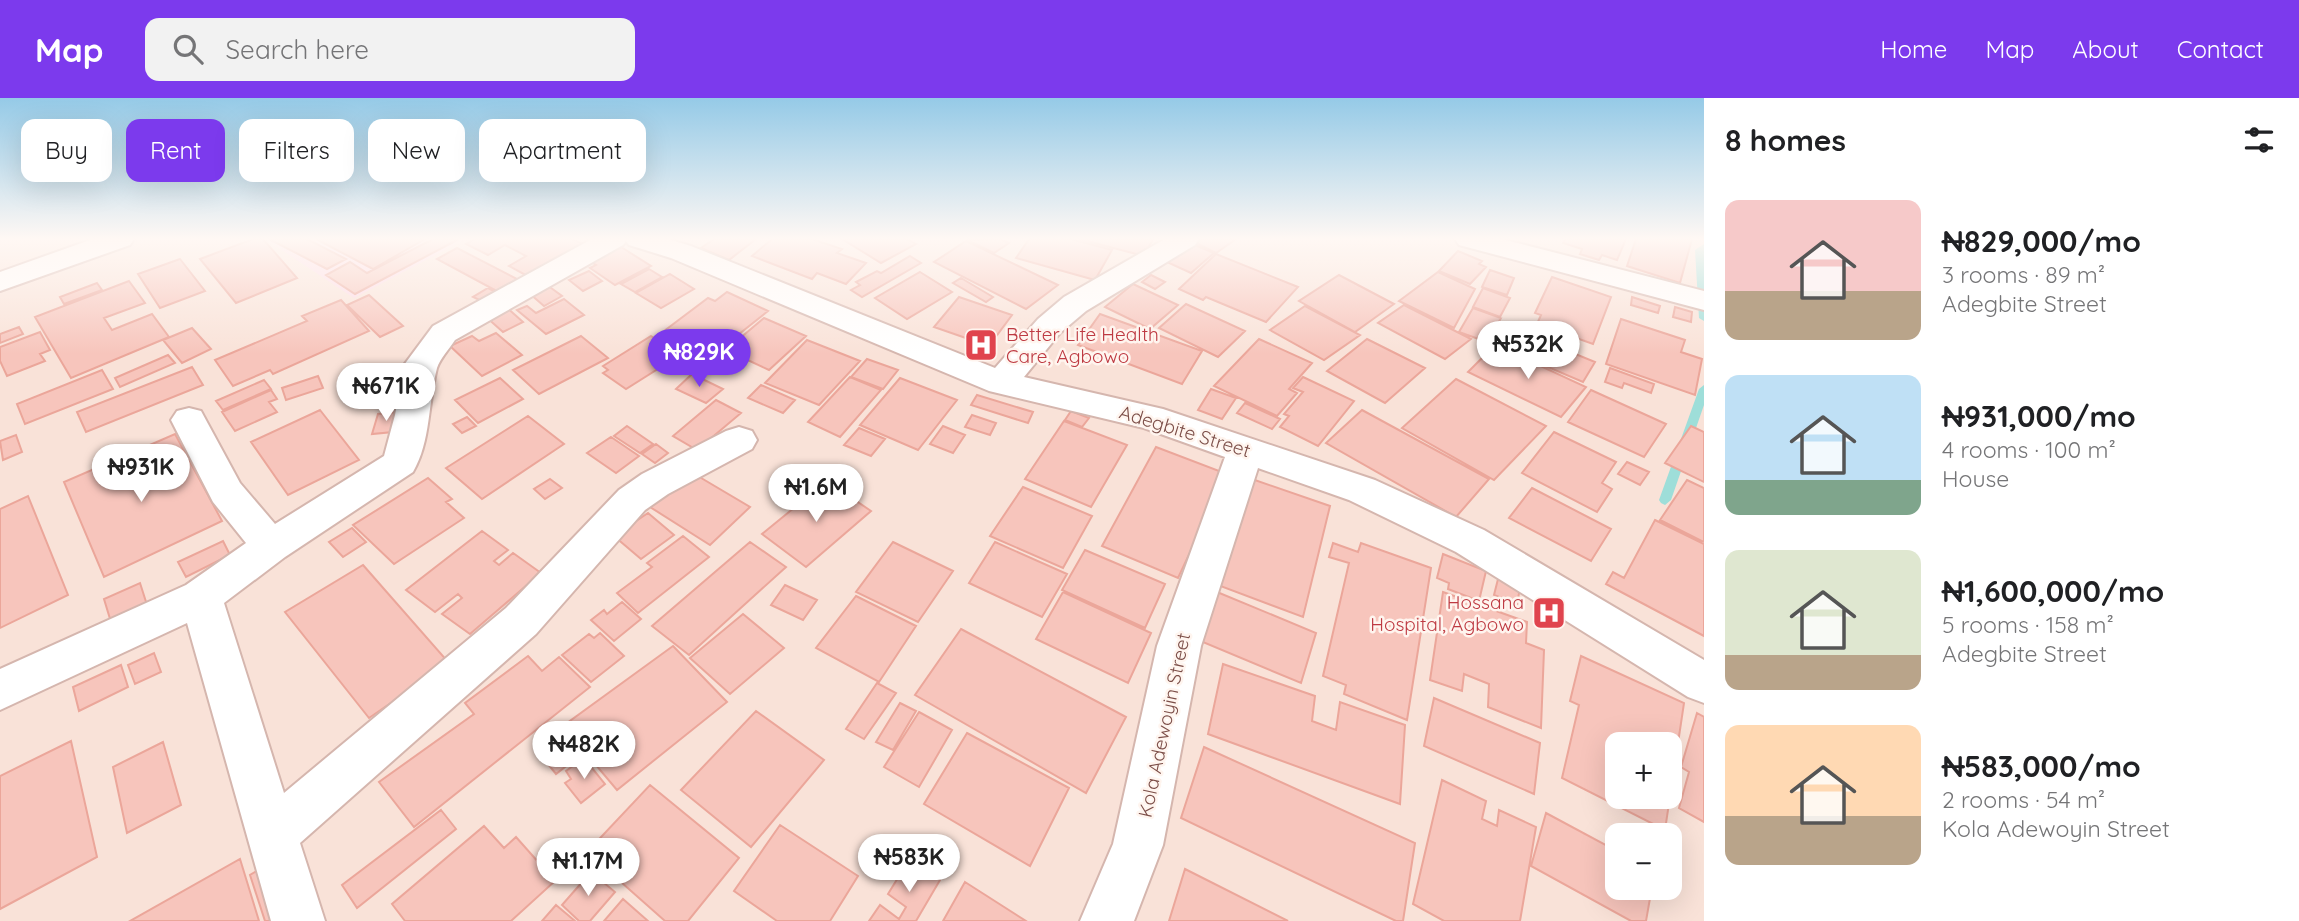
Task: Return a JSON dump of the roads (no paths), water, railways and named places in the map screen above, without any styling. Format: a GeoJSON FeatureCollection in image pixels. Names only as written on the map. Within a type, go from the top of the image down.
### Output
{"type":"FeatureCollection","features":[{"type":"Feature","properties":{"kind":"street"},"geometry":{"type":"LineString","coordinates":[[0,690],[201,597],[271,546],[400,463],[413,415],[421,365],[444,333],[544,277]]}},
{"type":"Feature","properties":{"kind":"street","name":"Adegbite Street"},"geometry":{"type":"LineString","coordinates":[[765,277],[1001,383],[1152,418],[1362,490],[1470,541],[1704,683]]}},
{"type":"Feature","properties":{"kind":"street"},"geometry":{"type":"LineString","coordinates":[[1001,383],[1049,326],[1075,304],[1120,277]]}},
{"type":"Feature","properties":{"kind":"street"},"geometry":{"type":"LineString","coordinates":[[1615,277],[1704,301]]}},
{"type":"Feature","properties":{"kind":"street"},"geometry":{"type":"LineString","coordinates":[[188,420],[226,492],[271,546]]}},
{"type":"Feature","properties":{"kind":"street"},"geometry":{"type":"LineString","coordinates":[[274,834],[521,621],[632,500],[655,484],[739,440]]}},
{"type":"Feature","properties":{"kind":"street","name":"Kola Adewoyin Street"},"geometry":{"type":"LineString","coordinates":[[1107,921],[1138,845],[1179,646],[1246,449]]}},
{"type":"Feature","properties":{"kind":"street"},"geometry":{"type":"LineString","coordinates":[[201,597],[299,921]]}},
{"type":"Feature","properties":{"kind":"waterway"},"geometry":{"type":"LineString","coordinates":[[1702,277],[1704,318]]}},
{"type":"Feature","properties":{"kind":"waterway"},"geometry":{"type":"LineString","coordinates":[[1665,500],[1704,389]]}},
{"type":"Feature","properties":{"kind":"place","name":"Better Life Health Care, Agbowo"},"geometry":{"type":"Point","coordinates":[981,345]}},
{"type":"Feature","properties":{"kind":"place","name":"Hossana Hospital, Agbowo"},"geometry":{"type":"Point","coordinates":[1549,613]}}]}
